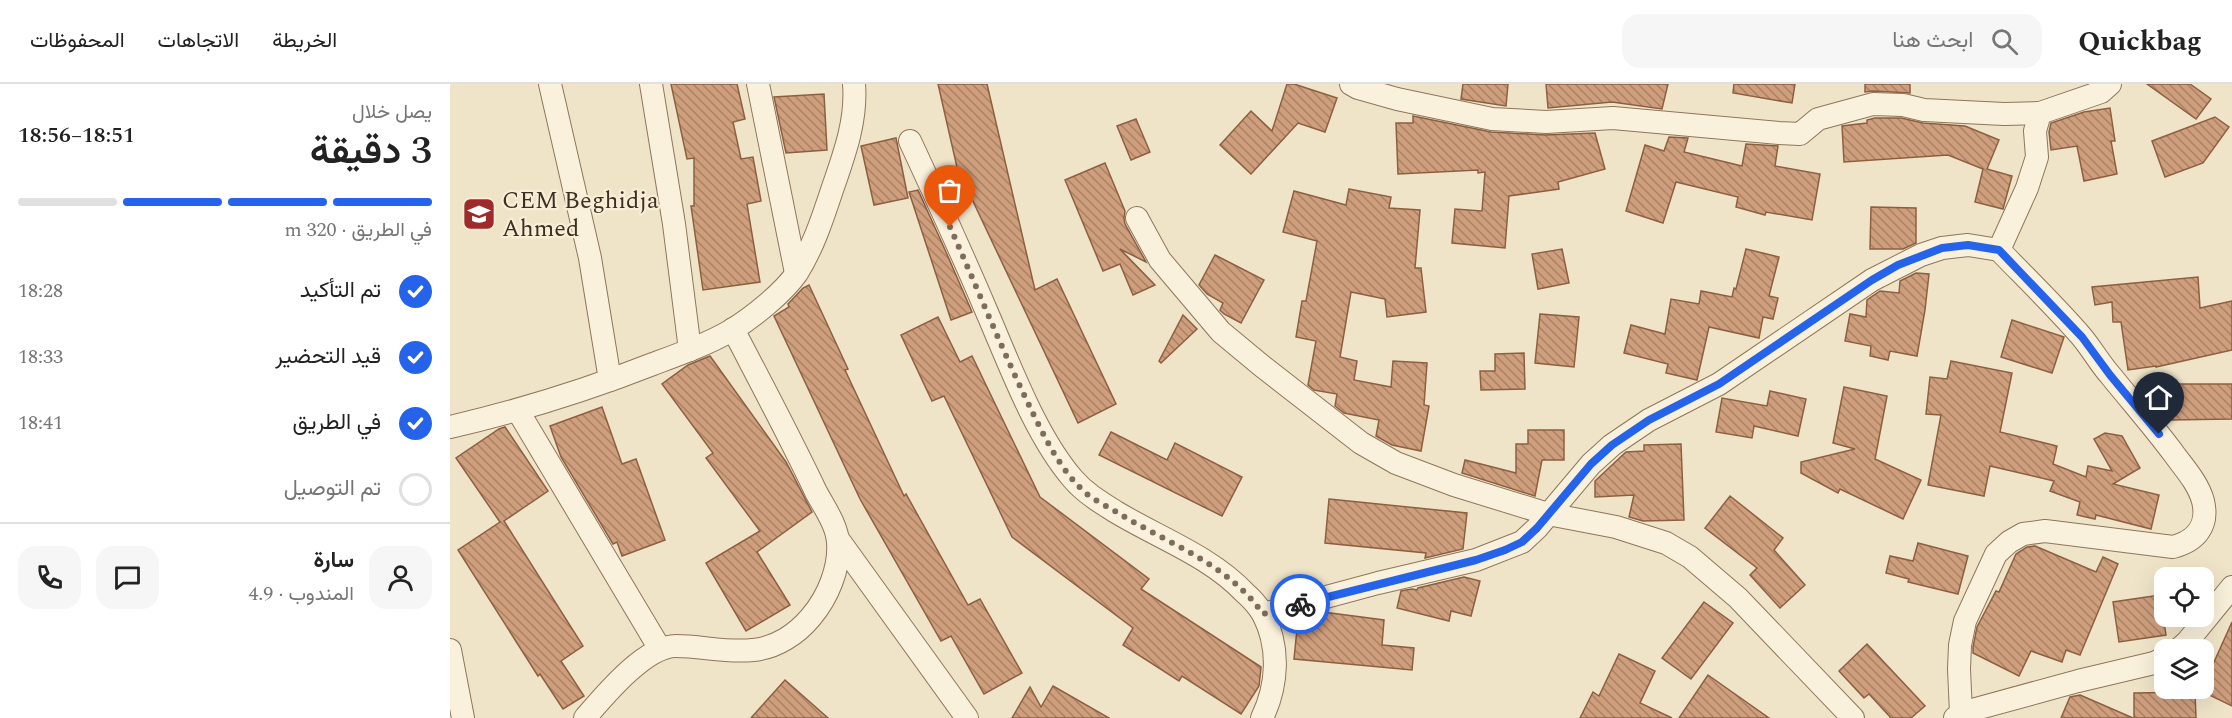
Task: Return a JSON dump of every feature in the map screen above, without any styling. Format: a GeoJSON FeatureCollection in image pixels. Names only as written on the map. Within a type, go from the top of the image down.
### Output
{"type":"FeatureCollection","features":[{"type":"Feature","properties":{"kind":"street"},"geometry":{"type":"LineString","coordinates":[[550,84],[590,258],[610,380]]}},
{"type":"Feature","properties":{"kind":"street"},"geometry":{"type":"LineString","coordinates":[[651,84],[674,224],[690,350]]}},
{"type":"Feature","properties":{"kind":"street"},"geometry":{"type":"LineString","coordinates":[[758,84],[796,273]]}},
{"type":"Feature","properties":{"kind":"street"},"geometry":{"type":"LineString","coordinates":[[450,428],[518,411],[690,350],[733,329],[775,297],[796,273],[821,223],[848,144],[854,114],[854,84]]}},
{"type":"Feature","properties":{"kind":"street"},"geometry":{"type":"LineString","coordinates":[[1351,84],[1397,99],[1492,119],[1546,122],[1613,118],[1800,134],[1818,118],[1873,104],[1903,105],[1924,110],[2004,114],[2040,113],[2101,92],[2110,84]]}},
{"type":"Feature","properties":{"kind":"street"},"geometry":{"type":"LineString","coordinates":[[1999,250],[2027,188],[2037,157],[2035,131],[2040,113]]}},
{"type":"Feature","properties":{"kind":"street"},"geometry":{"type":"LineString","coordinates":[[910,141],[1042,433],[1072,478],[1097,500],[1204,560],[1231,578],[1263,614],[1275,649],[1275,678],[1270,701],[1262,718]]}},
{"type":"Feature","properties":{"kind":"street"},"geometry":{"type":"LineString","coordinates":[[1137,218],[1160,260],[1221,332],[1361,443],[1396,463],[1454,485],[1548,514],[1641,534],[1666,543],[1690,557],[1738,598],[1853,718]]}},
{"type":"Feature","properties":{"kind":"street"},"geometry":{"type":"LineString","coordinates":[[1263,614],[1476,560],[1522,542],[1537,528],[1591,464],[1612,445],[1649,420],[1719,384],[1872,280],[1898,265],[1942,248],[1968,245],[1999,250],[2082,337],[2194,480],[2202,500],[2204,513],[2196,537],[2173,547],[2045,531],[2023,534],[2009,542],[1996,554],[1965,621],[1960,645],[1958,715],[2078,681],[2154,663]]}},
{"type":"Feature","properties":{"kind":"street"},"geometry":{"type":"LineString","coordinates":[[733,329],[812,482],[838,539],[967,718]]}},
{"type":"Feature","properties":{"kind":"street"},"geometry":{"type":"LineString","coordinates":[[518,411],[660,649]]}},
{"type":"Feature","properties":{"kind":"street"},"geometry":{"type":"LineString","coordinates":[[585,718],[627,673],[660,649],[674,646],[754,650],[771,646],[790,636],[820,607],[829,588],[838,557],[838,539]]}},
{"type":"Feature","properties":{"kind":"street"},"geometry":{"type":"LineString","coordinates":[[2189,639],[2232,587]]}},
{"type":"Feature","properties":{"kind":"street"},"geometry":{"type":"LineString","coordinates":[[450,650],[463,718]]}},
{"type":"Feature","properties":{"kind":"building"},"geometry":{"type":"Polygon","coordinates":[[[671,84],[737,84],[745,119],[733,122],[741,159],[753,157],[761,201],[747,204],[760,282],[703,290],[691,206],[694,206],[694,158],[687,159],[671,84]]]}},
{"type":"Feature","properties":{"kind":"building"},"geometry":{"type":"Polygon","coordinates":[[[938,84],[987,84],[1035,290],[1057,279],[1116,404],[1078,423],[970,195],[953,202],[943,181],[959,176],[938,84]]]}},
{"type":"Feature","properties":{"kind":"building"},"geometry":{"type":"Polygon","coordinates":[[[1287,84],[1294,84],[1337,98],[1325,132],[1298,123],[1251,174],[1220,145],[1251,111],[1272,131],[1287,84]]]}},
{"type":"Feature","properties":{"kind":"building"},"geometry":{"type":"Polygon","coordinates":[[[1463,84],[1508,84],[1506,106],[1461,99],[1463,84]]]}},
{"type":"Feature","properties":{"kind":"building"},"geometry":{"type":"Polygon","coordinates":[[[1546,84],[1668,84],[1662,109],[1612,102],[1548,108],[1546,84]]]}},
{"type":"Feature","properties":{"kind":"building"},"geometry":{"type":"Polygon","coordinates":[[[1734,84],[1795,84],[1792,103],[1733,93],[1734,84]]]}},
{"type":"Feature","properties":{"kind":"building"},"geometry":{"type":"Polygon","coordinates":[[[1865,84],[1910,84],[1910,93],[1865,92],[1865,84]]]}},
{"type":"Feature","properties":{"kind":"building"},"geometry":{"type":"Polygon","coordinates":[[[2147,84],[2190,84],[2211,99],[2196,119],[2147,84]]]}},
{"type":"Feature","properties":{"kind":"building"},"geometry":{"type":"Polygon","coordinates":[[[824,94],[827,150],[786,153],[774,97],[824,94]]]}},
{"type":"Feature","properties":{"kind":"building"},"geometry":{"type":"Polygon","coordinates":[[[2110,108],[2115,141],[2111,141],[2117,174],[2084,181],[2077,146],[2051,150],[2049,132],[2051,123],[2084,112],[2110,108]]]}},
{"type":"Feature","properties":{"kind":"building"},"geometry":{"type":"Polygon","coordinates":[[[1413,116],[1491,132],[1545,135],[1595,133],[1605,169],[1558,182],[1559,189],[1509,196],[1505,248],[1452,243],[1455,209],[1482,211],[1485,172],[1478,173],[1478,170],[1398,174],[1396,123],[1413,123],[1413,116]]]}},
{"type":"Feature","properties":{"kind":"building"},"geometry":{"type":"Polygon","coordinates":[[[2215,117],[2229,127],[2203,163],[2165,177],[2152,141],[2215,117]]]}},
{"type":"Feature","properties":{"kind":"building"},"geometry":{"type":"Polygon","coordinates":[[[1901,118],[1923,123],[1965,126],[1999,140],[1987,169],[2012,176],[2003,209],[1975,202],[1983,169],[1948,155],[1844,162],[1842,126],[1867,123],[1867,120],[1901,118]]]}},
{"type":"Feature","properties":{"kind":"building"},"geometry":{"type":"Polygon","coordinates":[[[1136,119],[1150,152],[1131,160],[1117,126],[1136,119]]]}},
{"type":"Feature","properties":{"kind":"building"},"geometry":{"type":"Polygon","coordinates":[[[1669,137],[1688,138],[1684,152],[1742,166],[1746,144],[1778,146],[1775,166],[1820,174],[1812,220],[1766,212],[1765,215],[1736,207],[1738,197],[1676,182],[1663,223],[1626,211],[1645,145],[1664,151],[1669,137]]]}},
{"type":"Feature","properties":{"kind":"building"},"geometry":{"type":"Polygon","coordinates":[[[896,138],[908,198],[874,205],[861,146],[896,138]]]}},
{"type":"Feature","properties":{"kind":"building"},"geometry":{"type":"Polygon","coordinates":[[[1105,163],[1125,211],[1125,224],[1146,262],[1120,249],[1155,285],[1133,295],[1120,264],[1103,271],[1065,180],[1105,163]]]}},
{"type":"Feature","properties":{"kind":"building"},"geometry":{"type":"Polygon","coordinates":[[[1349,189],[1391,197],[1389,208],[1420,210],[1415,268],[1421,268],[1426,312],[1387,317],[1385,299],[1351,292],[1340,357],[1357,361],[1354,380],[1391,387],[1393,361],[1427,363],[1424,405],[1429,406],[1421,451],[1392,445],[1376,436],[1379,420],[1344,413],[1335,406],[1337,394],[1314,390],[1308,385],[1316,341],[1296,337],[1302,301],[1306,301],[1317,241],[1283,232],[1294,191],[1346,205],[1349,189]]]}},
{"type":"Feature","properties":{"kind":"building"},"geometry":{"type":"Polygon","coordinates":[[[918,190],[972,312],[951,320],[909,192],[918,190]]]}},
{"type":"Feature","properties":{"kind":"building"},"geometry":{"type":"Polygon","coordinates":[[[1871,207],[1916,208],[1916,243],[1903,249],[1870,249],[1871,207]]]}},
{"type":"Feature","properties":{"kind":"building"},"geometry":{"type":"Polygon","coordinates":[[[1562,249],[1569,283],[1538,289],[1532,254],[1562,249]]]}},
{"type":"Feature","properties":{"kind":"building"},"geometry":{"type":"Polygon","coordinates":[[[1746,249],[1779,257],[1769,296],[1778,298],[1773,319],[1763,317],[1759,338],[1709,327],[1697,380],[1666,373],[1668,364],[1624,353],[1631,325],[1665,334],[1671,299],[1699,304],[1701,291],[1732,297],[1746,249]]]}},
{"type":"Feature","properties":{"kind":"building"},"geometry":{"type":"Polygon","coordinates":[[[1215,255],[1264,280],[1241,323],[1224,314],[1220,310],[1223,303],[1207,294],[1199,285],[1215,255]]]}},
{"type":"Feature","properties":{"kind":"building"},"geometry":{"type":"Polygon","coordinates":[[[1916,273],[1929,274],[1917,356],[1890,351],[1888,360],[1870,356],[1871,346],[1845,341],[1850,314],[1866,317],[1867,300],[1880,291],[1899,293],[1900,281],[1916,273]]]}},
{"type":"Feature","properties":{"kind":"building"},"geometry":{"type":"Polygon","coordinates":[[[2198,277],[2200,308],[2232,301],[2232,350],[2156,367],[2128,370],[2121,322],[2113,322],[2112,302],[2095,305],[2092,287],[2198,277]]]}},
{"type":"Feature","properties":{"kind":"building"},"geometry":{"type":"Polygon","coordinates":[[[809,285],[848,369],[845,370],[904,496],[906,494],[968,605],[980,599],[1022,673],[984,694],[951,636],[941,641],[860,499],[774,316],[789,307],[788,304],[803,288],[809,285]]]}},
{"type":"Feature","properties":{"kind":"building"},"geometry":{"type":"Polygon","coordinates":[[[1540,314],[1579,317],[1574,367],[1535,363],[1540,314]]]}},
{"type":"Feature","properties":{"kind":"building"},"geometry":{"type":"Polygon","coordinates":[[[1183,315],[1197,329],[1161,363],[1159,361],[1183,315]]]}},
{"type":"Feature","properties":{"kind":"building"},"geometry":{"type":"Polygon","coordinates":[[[938,317],[960,362],[972,356],[1040,497],[1149,579],[1141,589],[1261,667],[1259,686],[1241,714],[1182,676],[1179,681],[1123,645],[1133,628],[1012,537],[944,396],[932,401],[901,335],[938,317]]]}},
{"type":"Feature","properties":{"kind":"building"},"geometry":{"type":"Polygon","coordinates":[[[2012,320],[2064,337],[2052,373],[2001,357],[2012,320]]]}},
{"type":"Feature","properties":{"kind":"building"},"geometry":{"type":"Polygon","coordinates":[[[1524,353],[1525,389],[1481,390],[1480,371],[1495,371],[1495,354],[1524,353]]]}},
{"type":"Feature","properties":{"kind":"building"},"geometry":{"type":"Polygon","coordinates":[[[710,356],[786,462],[812,512],[757,552],[790,605],[746,631],[706,563],[760,531],[706,458],[713,453],[662,384],[688,365],[710,356]]]}},
{"type":"Feature","properties":{"kind":"building"},"geometry":{"type":"Polygon","coordinates":[[[1951,361],[2012,373],[2000,432],[2057,446],[2053,464],[2086,477],[2088,466],[2112,471],[2094,439],[2105,433],[2122,436],[2140,468],[2113,484],[2159,495],[2151,529],[2096,515],[2095,519],[2077,515],[2080,502],[2050,491],[2054,481],[1990,466],[1984,496],[1928,485],[1941,415],[1926,414],[1930,377],[1947,379],[1951,361]]]}},
{"type":"Feature","properties":{"kind":"building"},"geometry":{"type":"Polygon","coordinates":[[[2156,384],[2232,384],[2232,419],[2170,420],[2169,413],[2159,413],[2157,410],[2156,384]]]}},
{"type":"Feature","properties":{"kind":"building"},"geometry":{"type":"Polygon","coordinates":[[[1844,387],[1887,396],[1875,459],[1921,480],[1903,519],[1840,489],[1838,493],[1801,473],[1801,462],[1855,449],[1833,443],[1844,387]]]}},
{"type":"Feature","properties":{"kind":"building"},"geometry":{"type":"Polygon","coordinates":[[[1770,391],[1806,399],[1798,436],[1754,426],[1752,438],[1716,432],[1722,398],[1767,406],[1770,391]]]}},
{"type":"Feature","properties":{"kind":"building"},"geometry":{"type":"Polygon","coordinates":[[[602,407],[622,464],[636,459],[665,540],[622,556],[617,542],[613,544],[561,457],[550,426],[602,407]]]}},
{"type":"Feature","properties":{"kind":"building"},"geometry":{"type":"Polygon","coordinates":[[[505,427],[548,491],[504,521],[583,646],[561,661],[584,696],[563,709],[540,674],[538,676],[458,550],[500,522],[456,458],[505,427]]]}},
{"type":"Feature","properties":{"kind":"building"},"geometry":{"type":"Polygon","coordinates":[[[1528,430],[1564,430],[1564,460],[1542,460],[1535,496],[1462,473],[1465,460],[1516,473],[1516,444],[1528,444],[1528,430]]]}},
{"type":"Feature","properties":{"kind":"building"},"geometry":{"type":"Polygon","coordinates":[[[1111,432],[1167,460],[1175,443],[1242,477],[1222,516],[1099,455],[1111,432]]]}},
{"type":"Feature","properties":{"kind":"building"},"geometry":{"type":"Polygon","coordinates":[[[1681,444],[1684,520],[1643,521],[1629,517],[1634,495],[1595,497],[1595,481],[1626,452],[1644,451],[1644,445],[1681,444]]]}},
{"type":"Feature","properties":{"kind":"building"},"geometry":{"type":"Polygon","coordinates":[[[1730,496],[1783,538],[1774,550],[1805,585],[1780,608],[1750,575],[1757,568],[1705,528],[1730,496]]]}},
{"type":"Feature","properties":{"kind":"building"},"geometry":{"type":"Polygon","coordinates":[[[1329,499],[1467,513],[1463,549],[1425,558],[1426,553],[1325,543],[1329,499]]]}},
{"type":"Feature","properties":{"kind":"building"},"geometry":{"type":"Polygon","coordinates":[[[1918,543],[1968,556],[1958,594],[1908,582],[1909,579],[1886,573],[1890,556],[1913,561],[1918,543]]]}},
{"type":"Feature","properties":{"kind":"building"},"geometry":{"type":"Polygon","coordinates":[[[2035,546],[2096,572],[2103,557],[2118,564],[2080,655],[2066,650],[2062,662],[2031,651],[2019,676],[1973,653],[1973,647],[1977,627],[1996,591],[1999,592],[2016,554],[2027,547],[2035,546]]]}},
{"type":"Feature","properties":{"kind":"building"},"geometry":{"type":"Polygon","coordinates":[[[1464,577],[1480,581],[1471,616],[1451,611],[1449,621],[1397,608],[1401,591],[1417,590],[1464,577]]]}},
{"type":"Feature","properties":{"kind":"building"},"geometry":{"type":"Polygon","coordinates":[[[2154,596],[2154,627],[2165,627],[2166,635],[2119,642],[2113,602],[2154,596]]]}},
{"type":"Feature","properties":{"kind":"building"},"geometry":{"type":"Polygon","coordinates":[[[1704,602],[1733,623],[1691,679],[1662,658],[1704,602]]]}},
{"type":"Feature","properties":{"kind":"building"},"geometry":{"type":"Polygon","coordinates":[[[1323,612],[1384,620],[1382,645],[1414,648],[1412,670],[1294,659],[1298,619],[1323,612]]]}},
{"type":"Feature","properties":{"kind":"building"},"geometry":{"type":"Polygon","coordinates":[[[2232,622],[2232,706],[2214,697],[2214,662],[2232,622]]]}},
{"type":"Feature","properties":{"kind":"building"},"geometry":{"type":"Polygon","coordinates":[[[1867,644],[1925,706],[1911,718],[1891,718],[1869,694],[1864,698],[1839,671],[1867,644]]]}},
{"type":"Feature","properties":{"kind":"building"},"geometry":{"type":"Polygon","coordinates":[[[1619,654],[1655,671],[1640,703],[1672,718],[1580,718],[1593,692],[1599,696],[1619,654]]]}},
{"type":"Feature","properties":{"kind":"building"},"geometry":{"type":"Polygon","coordinates":[[[1708,675],[1769,718],[1679,718],[1708,675]]]}},
{"type":"Feature","properties":{"kind":"building"},"geometry":{"type":"Polygon","coordinates":[[[785,680],[828,718],[751,718],[785,680]]]}},
{"type":"Feature","properties":{"kind":"building"},"geometry":{"type":"Polygon","coordinates":[[[1053,686],[1109,718],[1012,718],[1030,687],[1041,707],[1053,686]]]}},
{"type":"Feature","properties":{"kind":"building"},"geometry":{"type":"Polygon","coordinates":[[[2134,693],[2154,693],[2154,699],[2195,699],[2196,718],[2134,718],[2134,693]]]}},
{"type":"Feature","properties":{"kind":"building"},"geometry":{"type":"Polygon","coordinates":[[[2080,695],[2133,718],[2061,718],[2070,697],[2080,695]]]}},
{"type":"Feature","properties":{"kind":"way so far"},"geometry":{"type":"LineString","coordinates":[[950,227],[1042,433],[1072,478],[1088,495],[1204,560],[1231,578],[1263,614],[1300,604]]}},
{"type":"Feature","properties":{"kind":"place","name":"CEM Beghidja Ahmed"},"geometry":{"type":"Point","coordinates":[479,214]}},
{"type":"Feature","properties":{"kind":"route"},"geometry":{"type":"LineString","coordinates":[[1300,604],[1476,560],[1522,542],[1537,528],[1591,464],[1612,445],[1649,420],[1719,384],[1872,280],[1898,265],[1942,248],[1968,245],[1999,250],[2082,337],[2159,434]]}}]}
